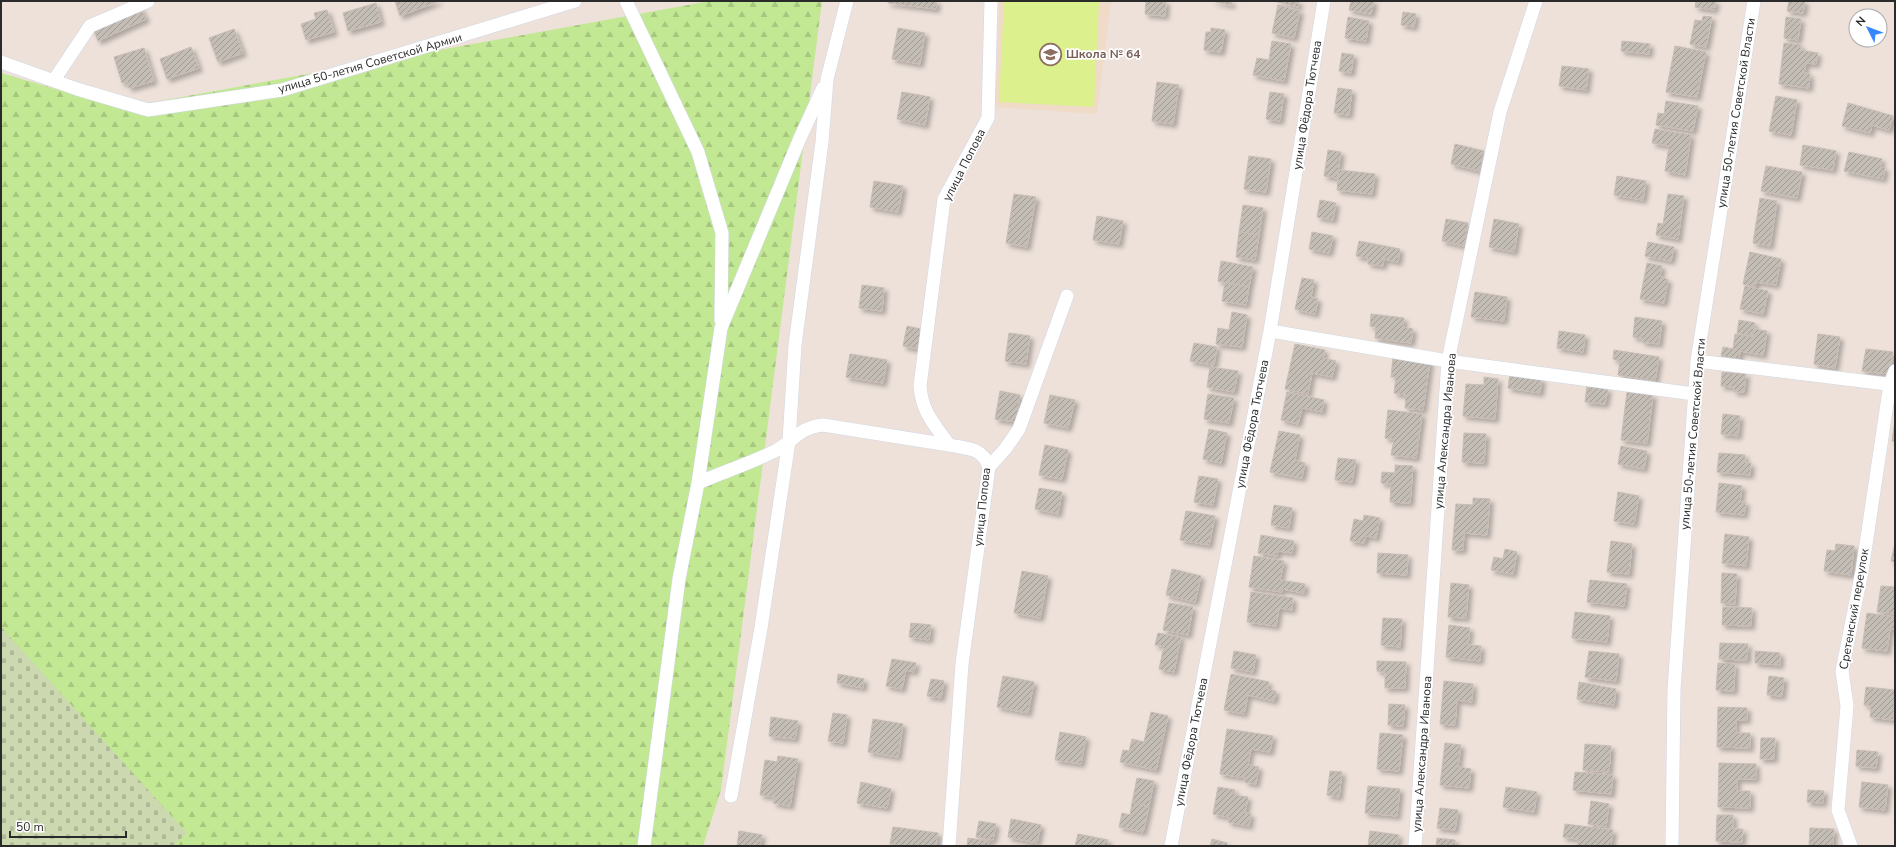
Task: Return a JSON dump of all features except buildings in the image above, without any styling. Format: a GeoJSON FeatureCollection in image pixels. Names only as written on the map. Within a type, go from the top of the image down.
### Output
{"type":"FeatureCollection","features":[{"type":"Feature","properties":{"kind":"street"},"geometry":{"type":"LineString","coordinates":[[54,80],[90,26],[148,1]]}},
{"type":"Feature","properties":{"kind":"street","name":"улица 50-летия Советской Армии"},"geometry":{"type":"LineString","coordinates":[[1,62],[148,110],[274,91],[575,1]]}},
{"type":"Feature","properties":{"kind":"street"},"geometry":{"type":"LineString","coordinates":[[626,1],[698,152],[722,233],[721,328],[698,483],[679,580],[644,846]]}},
{"type":"Feature","properties":{"kind":"street"},"geometry":{"type":"LineString","coordinates":[[731,796],[761,628],[789,441],[795,345],[822,142],[827,79],[847,1]]}},
{"type":"Feature","properties":{"kind":"street","name":"улица Попова"},"geometry":{"type":"LineString","coordinates":[[949,846],[962,664],[989,467],[986,457],[978,451],[949,444],[927,416],[921,401],[920,386],[944,199],[988,118],[991,1]]}},
{"type":"Feature","properties":{"kind":"street","name":"улица Фёдора Тютчева"},"geometry":{"type":"LineString","coordinates":[[1171,846],[1270,331],[1324,1]]}},
{"type":"Feature","properties":{"kind":"street","name":"улица Александра Иванова"},"geometry":{"type":"LineString","coordinates":[[1416,846],[1448,361],[1500,112],[1536,1]]}},
{"type":"Feature","properties":{"kind":"street","name":"улица 50-летия Советской Власти"},"geometry":{"type":"LineString","coordinates":[[1672,846],[1674,690],[1697,361],[1754,1]]}},
{"type":"Feature","properties":{"kind":"street"},"geometry":{"type":"LineString","coordinates":[[721,328],[800,138],[827,79]]}},
{"type":"Feature","properties":{"kind":"street"},"geometry":{"type":"LineString","coordinates":[[989,467],[1006,448],[1019,429],[1067,296]]}},
{"type":"Feature","properties":{"kind":"street"},"geometry":{"type":"LineString","coordinates":[[1270,331],[1448,361],[1694,394]]}},
{"type":"Feature","properties":{"kind":"street"},"geometry":{"type":"LineString","coordinates":[[1697,361],[1893,384]]}},
{"type":"Feature","properties":{"kind":"street","name":"Сретенский переулок"},"geometry":{"type":"LineString","coordinates":[[1851,846],[1838,810],[1847,706],[1842,671],[1862,571],[1895,371]]}},
{"type":"Feature","properties":{"kind":"street"},"geometry":{"type":"LineString","coordinates":[[698,483],[776,450],[802,430],[813,426],[823,425],[949,444]]}},
{"type":"Feature","properties":{"kind":"shaded area","name":"Школа № 64"},"geometry":{"type":"Polygon","coordinates":[[[999,1],[1111,1],[1097,114],[995,107],[999,1]]]}},
{"type":"Feature","properties":{"kind":"green space"},"geometry":{"type":"Polygon","coordinates":[[[710,1],[822,1],[721,790],[703,846],[1,846],[1,73],[121,108],[710,1]]]}},
{"type":"Feature","properties":{"kind":"green space","name":"Школа № 64"},"geometry":{"type":"Polygon","coordinates":[[[1004,1],[1099,1],[1094,107],[999,102],[1004,1]]]}},
{"type":"Feature","properties":{"kind":"green space"},"geometry":{"type":"Polygon","coordinates":[[[1,627],[187,833],[173,846],[1,846],[1,627]]]}},
{"type":"Feature","properties":{"kind":"place","name":"Школа № 64"},"geometry":{"type":"Point","coordinates":[1051,54]}}]}
